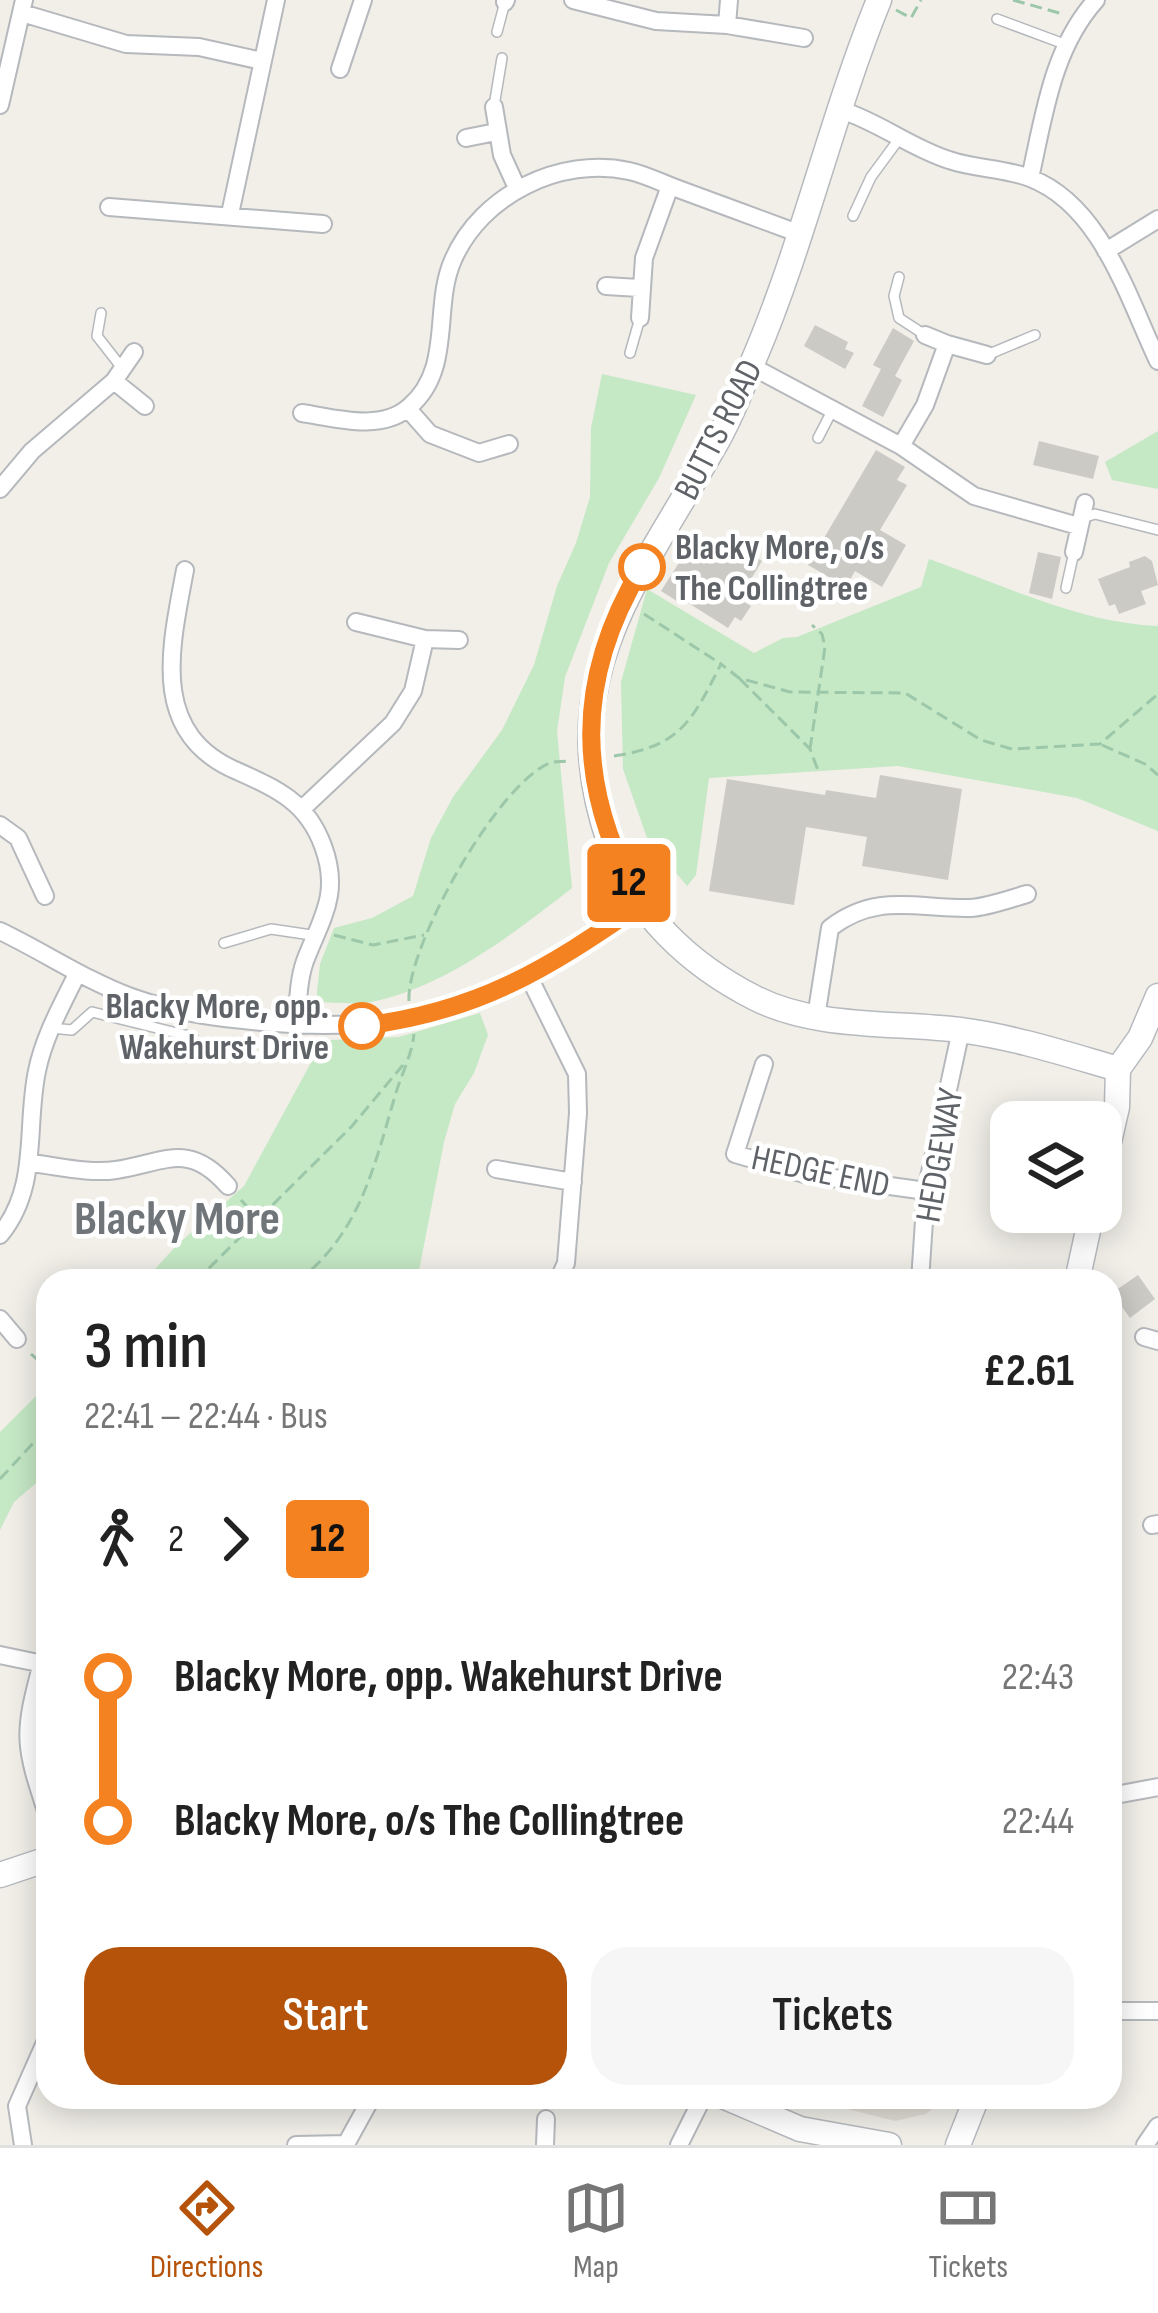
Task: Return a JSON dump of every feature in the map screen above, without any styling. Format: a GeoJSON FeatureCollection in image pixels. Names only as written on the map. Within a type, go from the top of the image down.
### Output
{"type":"FeatureCollection","features":[{"type":"Feature","properties":{"kind":"street"},"geometry":{"type":"LineString","coordinates":[[230,214],[276,0]]}},
{"type":"Feature","properties":{"kind":"street"},"geometry":{"type":"LineString","coordinates":[[340,69],[363,0]]}},
{"type":"Feature","properties":{"kind":"street"},"geometry":{"type":"LineString","coordinates":[[573,0],[626,6],[656,21],[727,25],[804,38]]}},
{"type":"Feature","properties":{"kind":"street"},"geometry":{"type":"LineString","coordinates":[[727,25],[729,0]]}},
{"type":"Feature","properties":{"kind":"street"},"geometry":{"type":"LineString","coordinates":[[1030,178],[1057,65],[1078,22],[1096,0]]}},
{"type":"Feature","properties":{"kind":"street","name":"BUTTS ROAD"},"geometry":{"type":"LineString","coordinates":[[879,1],[802,235],[751,366],[715,445],[623,599],[598,668],[590,716],[590,758],[600,814],[617,862],[641,904],[680,948],[717,978],[761,1001],[816,1017],[962,1030],[1021,1041],[1118,1070]]}},
{"type":"Feature","properties":{"kind":"street"},"geometry":{"type":"LineString","coordinates":[[1,94],[23,6],[126,44],[199,47],[262,61]]}},
{"type":"Feature","properties":{"kind":"street"},"geometry":{"type":"LineString","coordinates":[[494,106],[496,132],[517,188]]}},
{"type":"Feature","properties":{"kind":"street"},"geometry":{"type":"LineString","coordinates":[[841,110],[948,160],[1030,178],[1063,196],[1106,251],[1151,328],[1158,362]]}},
{"type":"Feature","properties":{"kind":"street"},"geometry":{"type":"LineString","coordinates":[[466,138],[496,132]]}},
{"type":"Feature","properties":{"kind":"street"},"geometry":{"type":"LineString","coordinates":[[302,413],[368,422],[408,409],[429,379],[442,342],[452,260],[481,219],[517,188],[544,176],[582,170],[627,171],[802,235]]}},
{"type":"Feature","properties":{"kind":"street"},"geometry":{"type":"LineString","coordinates":[[640,318],[644,258],[670,186]]}},
{"type":"Feature","properties":{"kind":"street"},"geometry":{"type":"LineString","coordinates":[[109,207],[323,224]]}},
{"type":"Feature","properties":{"kind":"street"},"geometry":{"type":"LineString","coordinates":[[1106,251],[1158,219]]}},
{"type":"Feature","properties":{"kind":"street"},"geometry":{"type":"LineString","coordinates":[[606,286],[639,287]]}},
{"type":"Feature","properties":{"kind":"street"},"geometry":{"type":"LineString","coordinates":[[925,335],[987,355]]}},
{"type":"Feature","properties":{"kind":"street"},"geometry":{"type":"LineString","coordinates":[[901,446],[925,405],[947,344]]}},
{"type":"Feature","properties":{"kind":"street"},"geometry":{"type":"LineString","coordinates":[[0,489],[32,451],[118,375],[134,352]]}},
{"type":"Feature","properties":{"kind":"street"},"geometry":{"type":"LineString","coordinates":[[751,366],[901,446],[974,496],[1081,516],[1074,552]]}},
{"type":"Feature","properties":{"kind":"street"},"geometry":{"type":"LineString","coordinates":[[118,375],[146,406]]}},
{"type":"Feature","properties":{"kind":"street"},"geometry":{"type":"LineString","coordinates":[[408,409],[430,434],[479,454],[509,444]]}},
{"type":"Feature","properties":{"kind":"street"},"geometry":{"type":"LineString","coordinates":[[185,570],[171,649],[171,686],[181,722],[202,754],[283,791],[303,808],[323,847],[331,881],[320,933],[305,960],[297,1024]]}},
{"type":"Feature","properties":{"kind":"street"},"geometry":{"type":"LineString","coordinates":[[356,622],[425,639],[459,640]]}},
{"type":"Feature","properties":{"kind":"street"},"geometry":{"type":"LineString","coordinates":[[303,808],[393,723],[413,691],[425,639]]}},
{"type":"Feature","properties":{"kind":"street"},"geometry":{"type":"LineString","coordinates":[[0,825],[18,838],[45,896]]}},
{"type":"Feature","properties":{"kind":"street"},"geometry":{"type":"LineString","coordinates":[[816,1017],[830,928],[852,911],[911,902],[973,908],[1027,894]]}},
{"type":"Feature","properties":{"kind":"street"},"geometry":{"type":"LineString","coordinates":[[0,931],[77,974],[175,1010],[359,1026],[412,1020],[462,1006],[529,977],[641,904]]}},
{"type":"Feature","properties":{"kind":"street"},"geometry":{"type":"LineString","coordinates":[[0,1235],[24,1196],[38,1067],[77,974]]}},
{"type":"Feature","properties":{"kind":"street"},"geometry":{"type":"LineString","coordinates":[[529,977],[577,1074],[578,1113],[563,1269]]}},
{"type":"Feature","properties":{"kind":"street"},"geometry":{"type":"LineString","coordinates":[[1117,1101],[1118,1070],[1141,1038],[1158,996]]}},
{"type":"Feature","properties":{"kind":"street","name":"HEDGEWAY"},"geometry":{"type":"LineString","coordinates":[[921,1269],[926,1191],[962,1030]]}},
{"type":"Feature","properties":{"kind":"street","name":"HEDGE END"},"geometry":{"type":"LineString","coordinates":[[764,1064],[735,1154],[804,1174],[926,1191]]}},
{"type":"Feature","properties":{"kind":"street"},"geometry":{"type":"LineString","coordinates":[[31,1163],[117,1170],[166,1157],[193,1158],[212,1167],[228,1186]]}},
{"type":"Feature","properties":{"kind":"street"},"geometry":{"type":"LineString","coordinates":[[496,1169],[573,1182]]}},
{"type":"Feature","properties":{"kind":"street"},"geometry":{"type":"LineString","coordinates":[[1080,1269],[1087,1233]]}},
{"type":"Feature","properties":{"kind":"street"},"geometry":{"type":"LineString","coordinates":[[0,1318],[16,1339]]}},
{"type":"Feature","properties":{"kind":"street"},"geometry":{"type":"LineString","coordinates":[[0,1654],[36,1662]]}},
{"type":"Feature","properties":{"kind":"street"},"geometry":{"type":"LineString","coordinates":[[36,1691],[26,1722],[26,1746],[36,1778]]}},
{"type":"Feature","properties":{"kind":"street"},"geometry":{"type":"LineString","coordinates":[[1122,1794],[1158,1787]]}},
{"type":"Feature","properties":{"kind":"street"},"geometry":{"type":"LineString","coordinates":[[0,1875],[36,1863]]}},
{"type":"Feature","properties":{"kind":"street"},"geometry":{"type":"LineString","coordinates":[[1122,2011],[1158,2011]]}},
{"type":"Feature","properties":{"kind":"street"},"geometry":{"type":"LineString","coordinates":[[23,2145],[17,2106],[36,2063]]}},
{"type":"Feature","properties":{"kind":"street"},"geometry":{"type":"LineString","coordinates":[[296,2145],[346,2144],[365,2109]]}},
{"type":"Feature","properties":{"kind":"street"},"geometry":{"type":"LineString","coordinates":[[679,2145],[697,2109]]}},
{"type":"Feature","properties":{"kind":"street"},"geometry":{"type":"LineString","coordinates":[[752,2109],[800,2129],[890,2145]]}},
{"type":"Feature","properties":{"kind":"street"},"geometry":{"type":"LineString","coordinates":[[958,2145],[972,2109]]}},
{"type":"Feature","properties":{"kind":"street"},"geometry":{"type":"LineString","coordinates":[[545,2145],[547,2119]]}},
{"type":"Feature","properties":{"kind":"street"},"geometry":{"type":"LineString","coordinates":[[1145,2145],[1158,2126]]}},
{"type":"Feature","properties":{"kind":"lane"},"geometry":{"type":"LineString","coordinates":[[497,32],[506,1]]}},
{"type":"Feature","properties":{"kind":"lane"},"geometry":{"type":"LineString","coordinates":[[997,19],[1067,45]]}},
{"type":"Feature","properties":{"kind":"lane"},"geometry":{"type":"LineString","coordinates":[[494,106],[502,58]]}},
{"type":"Feature","properties":{"kind":"lane"},"geometry":{"type":"LineString","coordinates":[[853,216],[871,177],[901,135]]}},
{"type":"Feature","properties":{"kind":"lane"},"geometry":{"type":"LineString","coordinates":[[898,278],[894,296],[899,318],[925,335]]}},
{"type":"Feature","properties":{"kind":"lane"},"geometry":{"type":"LineString","coordinates":[[101,313],[97,336],[118,375]]}},
{"type":"Feature","properties":{"kind":"lane"},"geometry":{"type":"LineString","coordinates":[[630,353],[640,318]]}},
{"type":"Feature","properties":{"kind":"lane"},"geometry":{"type":"LineString","coordinates":[[987,355],[1035,334]]}},
{"type":"Feature","properties":{"kind":"lane"},"geometry":{"type":"LineString","coordinates":[[818,438],[833,409]]}},
{"type":"Feature","properties":{"kind":"lane"},"geometry":{"type":"LineString","coordinates":[[1081,516],[1095,514],[1158,530]]}},
{"type":"Feature","properties":{"kind":"lane"},"geometry":{"type":"LineString","coordinates":[[1066,587],[1074,552]]}},
{"type":"Feature","properties":{"kind":"lane"},"geometry":{"type":"LineString","coordinates":[[224,943],[271,929],[320,933]]}},
{"type":"Feature","properties":{"kind":"lane"},"geometry":{"type":"LineString","coordinates":[[51,1028],[72,1030],[92,1012],[193,1037]]}},
{"type":"Feature","properties":{"kind":"path"},"geometry":{"type":"LineString","coordinates":[[879,1],[911,18],[921,0]]}},
{"type":"Feature","properties":{"kind":"path"},"geometry":{"type":"LineString","coordinates":[[1013,0],[1078,22]]}},
{"type":"Feature","properties":{"kind":"path"},"geometry":{"type":"LineString","coordinates":[[623,599],[739,677],[810,749],[819,773]]}},
{"type":"Feature","properties":{"kind":"path"},"geometry":{"type":"LineString","coordinates":[[810,749],[824,647],[822,634],[812,626]]}},
{"type":"Feature","properties":{"kind":"path"},"geometry":{"type":"LineString","coordinates":[[410,1004],[412,966],[424,935],[488,826],[524,783],[548,764],[635,752],[682,732],[721,664]]}},
{"type":"Feature","properties":{"kind":"path"},"geometry":{"type":"LineString","coordinates":[[739,677],[790,692],[905,693],[980,740],[1012,748],[1100,744],[1158,775]]}},
{"type":"Feature","properties":{"kind":"path"},"geometry":{"type":"LineString","coordinates":[[1100,744],[1158,694]]}},
{"type":"Feature","properties":{"kind":"path"},"geometry":{"type":"LineString","coordinates":[[320,933],[373,945],[424,935]]}},
{"type":"Feature","properties":{"kind":"path"},"geometry":{"type":"LineString","coordinates":[[314,1269],[360,1207],[372,1180],[415,1038]]}},
{"type":"Feature","properties":{"kind":"path"},"geometry":{"type":"LineString","coordinates":[[209,1269],[352,1126],[407,1058]]}},
{"type":"Feature","properties":{"kind":"path"},"geometry":{"type":"LineString","coordinates":[[228,1186],[260,1220]]}},
{"type":"Feature","properties":{"kind":"path"},"geometry":{"type":"LineString","coordinates":[[16,1339],[36,1358]]}},
{"type":"Feature","properties":{"kind":"path"},"geometry":{"type":"LineString","coordinates":[[0,1479],[36,1440]]}},
{"type":"Feature","properties":{"kind":"shaded area"},"geometry":{"type":"Polygon","coordinates":[[[847,2109],[932,2109],[895,2121],[847,2109]]]}},
{"type":"Feature","properties":{"kind":"green space"},"geometry":{"type":"Polygon","coordinates":[[[602,374],[696,395],[659,478],[609,563],[565,677],[557,731],[572,888],[478,956],[426,984],[371,1002],[316,1002],[320,964],[334,928],[372,918],[413,896],[431,838],[453,797],[502,730],[534,665],[590,497],[591,428],[602,374]]]}},
{"type":"Feature","properties":{"kind":"green space"},"geometry":{"type":"Polygon","coordinates":[[[1158,431],[1158,489],[1112,480],[1105,462],[1158,431]]]}},
{"type":"Feature","properties":{"kind":"green space"},"geometry":{"type":"Polygon","coordinates":[[[929,559],[1071,610],[1158,626],[1158,831],[1077,798],[898,766],[709,778],[696,875],[687,886],[647,838],[623,769],[621,682],[647,589],[754,653],[921,587],[929,559]]]}},
{"type":"Feature","properties":{"kind":"green space"},"geometry":{"type":"Polygon","coordinates":[[[480,1013],[488,1035],[474,1073],[455,1104],[419,1269],[155,1269],[244,1186],[313,1059],[308,1041],[399,1037],[480,1013]]]}},
{"type":"Feature","properties":{"kind":"green space"},"geometry":{"type":"Polygon","coordinates":[[[36,1396],[36,1483],[14,1502],[0,1530],[0,1432],[36,1396]]]}},
{"type":"Feature","properties":{"kind":"building"},"geometry":{"type":"Polygon","coordinates":[[[815,325],[848,342],[845,349],[854,353],[845,369],[804,346],[815,325]]]}},
{"type":"Feature","properties":{"kind":"building"},"geometry":{"type":"Polygon","coordinates":[[[893,328],[914,341],[895,376],[902,380],[883,417],[862,406],[881,369],[873,365],[893,328]]]}},
{"type":"Feature","properties":{"kind":"building"},"geometry":{"type":"Polygon","coordinates":[[[1039,441],[1099,456],[1093,479],[1033,465],[1039,441]]]}},
{"type":"Feature","properties":{"kind":"building"},"geometry":{"type":"Polygon","coordinates":[[[876,450],[905,467],[897,480],[907,485],[880,530],[906,545],[882,587],[855,571],[846,587],[808,565],[876,450]]]}},
{"type":"Feature","properties":{"kind":"building"},"geometry":{"type":"Polygon","coordinates":[[[721,536],[762,561],[739,599],[751,606],[741,621],[735,617],[728,628],[661,591],[694,539],[713,550],[721,536]]]}},
{"type":"Feature","properties":{"kind":"building"},"geometry":{"type":"Polygon","coordinates":[[[1038,552],[1061,557],[1052,599],[1029,593],[1038,552]]]}},
{"type":"Feature","properties":{"kind":"building"},"geometry":{"type":"Polygon","coordinates":[[[1145,556],[1152,561],[1158,585],[1141,591],[1146,604],[1119,614],[1115,604],[1109,606],[1098,579],[1145,556]]]}},
{"type":"Feature","properties":{"kind":"building"},"geometry":{"type":"Polygon","coordinates":[[[880,775],[962,789],[948,880],[862,866],[867,837],[806,827],[794,905],[709,891],[727,779],[876,798],[880,775]]]}},
{"type":"Feature","properties":{"kind":"building"},"geometry":{"type":"Polygon","coordinates":[[[1138,1275],[1155,1299],[1130,1318],[1122,1307],[1122,1286],[1138,1275]]]}},
{"type":"Feature","properties":{"kind":"bus line","name":"12"},"geometry":{"type":"LineString","coordinates":[[362,1026],[412,1020],[502,989],[575,950],[641,904],[617,862],[600,814],[590,758],[590,716],[598,668],[615,619],[642,567]]}},
{"type":"Feature","properties":{"kind":"place","name":"Blacky More, o/s The Collingtree"},"geometry":{"type":"Point","coordinates":[642,567]}},
{"type":"Feature","properties":{"kind":"place","name":"Blacky More, opp. Wakehurst Drive"},"geometry":{"type":"Point","coordinates":[362,1026]}},
{"type":"Feature","properties":{"kind":"district","name":"Blacky More"},"geometry":{"type":"Point","coordinates":[177,1217]}}]}
